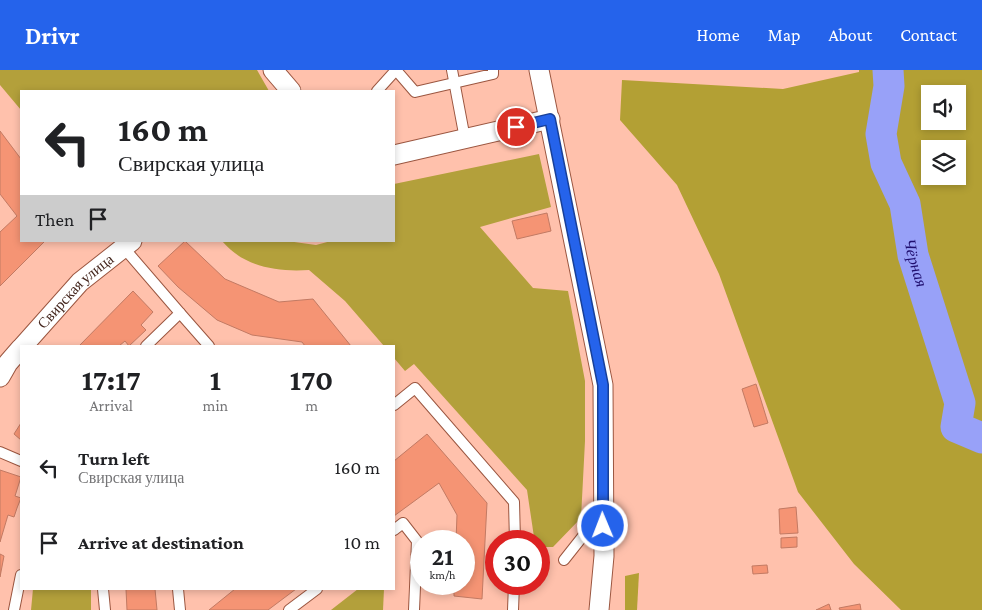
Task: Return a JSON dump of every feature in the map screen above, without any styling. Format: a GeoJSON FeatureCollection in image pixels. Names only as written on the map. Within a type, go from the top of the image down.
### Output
{"type":"FeatureCollection","features":[{"type":"Feature","properties":{"kind":"street"},"geometry":{"type":"LineString","coordinates":[[273,70],[290,90]]}},
{"type":"Feature","properties":{"kind":"street"},"geometry":{"type":"LineString","coordinates":[[539,70],[603,385],[604,556],[599,610]]}},
{"type":"Feature","properties":{"kind":"street"},"geometry":{"type":"LineString","coordinates":[[395,155],[550,119]]}},
{"type":"Feature","properties":{"kind":"street","name":"Свирская улица"},"geometry":{"type":"LineString","coordinates":[[24,345],[80,282],[125,244]]}},
{"type":"Feature","properties":{"kind":"street","name":"Свирская улица"},"geometry":{"type":"LineString","coordinates":[[0,378],[8,363],[20,349]]}},
{"type":"Feature","properties":{"kind":"lane"},"geometry":{"type":"LineString","coordinates":[[378,90],[396,70],[415,92],[492,74],[493,70]]}},
{"type":"Feature","properties":{"kind":"lane"},"geometry":{"type":"LineString","coordinates":[[452,70],[465,139]]}},
{"type":"Feature","properties":{"kind":"lane"},"geometry":{"type":"LineString","coordinates":[[125,244],[208,345]]}},
{"type":"Feature","properties":{"kind":"lane"},"geometry":{"type":"LineString","coordinates":[[147,345],[180,313]]}},
{"type":"Feature","properties":{"kind":"lane"},"geometry":{"type":"LineString","coordinates":[[395,404],[415,388],[514,502],[515,530]]}},
{"type":"Feature","properties":{"kind":"lane"},"geometry":{"type":"LineString","coordinates":[[0,452],[20,461]]}},
{"type":"Feature","properties":{"kind":"lane"},"geometry":{"type":"LineString","coordinates":[[564,560],[603,511]]}},
{"type":"Feature","properties":{"kind":"lane"},"geometry":{"type":"LineString","coordinates":[[395,529],[403,522],[417,541],[414,610]]}},
{"type":"Feature","properties":{"kind":"lane"},"geometry":{"type":"LineString","coordinates":[[14,610],[20,580]]}},
{"type":"Feature","properties":{"kind":"lane"},"geometry":{"type":"LineString","coordinates":[[103,590],[105,610]]}},
{"type":"Feature","properties":{"kind":"lane"},"geometry":{"type":"LineString","coordinates":[[178,590],[180,610]]}},
{"type":"Feature","properties":{"kind":"lane"},"geometry":{"type":"LineString","coordinates":[[290,610],[316,590]]}},
{"type":"Feature","properties":{"kind":"lane"},"geometry":{"type":"LineString","coordinates":[[513,610],[514,595]]}},
{"type":"Feature","properties":{"kind":"shaded area"},"geometry":{"type":"Polygon","coordinates":[[[0,70],[257,70],[268,90],[20,90],[20,109],[0,85],[0,70]]]}},
{"type":"Feature","properties":{"kind":"shaded area"},"geometry":{"type":"Polygon","coordinates":[[[859,70],[982,70],[982,610],[901,610],[854,564],[798,492],[719,274],[677,185],[620,120],[622,80],[783,89],[859,72],[859,70]]]}},
{"type":"Feature","properties":{"kind":"shaded area"},"geometry":{"type":"Polygon","coordinates":[[[539,154],[551,207],[480,227],[533,288],[568,291],[585,381],[585,441],[581,518],[553,547],[550,547],[550,530],[533,530],[527,490],[414,364],[405,371],[395,359],[395,345],[383,345],[345,301],[309,270],[273,269],[261,266],[240,257],[223,242],[294,242],[316,245],[327,242],[395,242],[395,184],[539,154]]]}},
{"type":"Feature","properties":{"kind":"shaded area"},"geometry":{"type":"Polygon","coordinates":[[[639,573],[637,610],[625,610],[625,576],[639,573]]]}},
{"type":"Feature","properties":{"kind":"shaded area"},"geometry":{"type":"Polygon","coordinates":[[[33,590],[91,590],[91,610],[31,610],[33,590]]]}},
{"type":"Feature","properties":{"kind":"shaded area"},"geometry":{"type":"Polygon","coordinates":[[[357,590],[384,590],[383,610],[331,610],[357,590]]]}},
{"type":"Feature","properties":{"kind":"building"},"geometry":{"type":"Polygon","coordinates":[[[0,131],[20,158],[20,242],[44,242],[0,286],[0,232],[17,216],[0,194],[0,131]]]}},
{"type":"Feature","properties":{"kind":"building"},"geometry":{"type":"Polygon","coordinates":[[[547,213],[551,231],[517,239],[512,221],[547,213]]]}},
{"type":"Feature","properties":{"kind":"building"},"geometry":{"type":"Polygon","coordinates":[[[186,242],[225,279],[279,302],[313,299],[350,345],[304,345],[302,342],[252,335],[217,320],[178,287],[158,266],[186,242]]]}},
{"type":"Feature","properties":{"kind":"building"},"geometry":{"type":"Polygon","coordinates":[[[133,291],[153,312],[141,325],[146,330],[130,345],[125,341],[120,345],[80,345],[133,291]]]}},
{"type":"Feature","properties":{"kind":"building"},"geometry":{"type":"Polygon","coordinates":[[[756,384],[768,423],[754,427],[742,389],[756,384]]]}},
{"type":"Feature","properties":{"kind":"building"},"geometry":{"type":"Polygon","coordinates":[[[20,425],[20,439],[14,434],[20,425]]]}},
{"type":"Feature","properties":{"kind":"building"},"geometry":{"type":"Polygon","coordinates":[[[427,434],[487,503],[482,599],[454,596],[475,595],[475,530],[456,530],[457,515],[439,483],[395,515],[395,460],[427,434]]]}},
{"type":"Feature","properties":{"kind":"building"},"geometry":{"type":"Polygon","coordinates":[[[0,470],[20,477],[15,496],[20,498],[20,501],[14,517],[8,515],[0,542],[0,470]]]}},
{"type":"Feature","properties":{"kind":"building"},"geometry":{"type":"Polygon","coordinates":[[[796,507],[798,533],[780,534],[779,509],[796,507]]]}},
{"type":"Feature","properties":{"kind":"building"},"geometry":{"type":"Polygon","coordinates":[[[797,537],[797,547],[781,548],[781,538],[797,537]]]}},
{"type":"Feature","properties":{"kind":"building"},"geometry":{"type":"Polygon","coordinates":[[[0,554],[4,556],[0,577],[0,554]]]}},
{"type":"Feature","properties":{"kind":"building"},"geometry":{"type":"Polygon","coordinates":[[[767,565],[768,573],[753,574],[752,566],[767,565]]]}},
{"type":"Feature","properties":{"kind":"building"},"geometry":{"type":"Polygon","coordinates":[[[126,590],[155,590],[157,610],[127,610],[126,590]]]}},
{"type":"Feature","properties":{"kind":"building"},"geometry":{"type":"Polygon","coordinates":[[[234,590],[295,590],[268,610],[209,610],[234,590]]]}},
{"type":"Feature","properties":{"kind":"building"},"geometry":{"type":"Polygon","coordinates":[[[829,604],[831,610],[816,610],[829,604]]]}},
{"type":"Feature","properties":{"kind":"building"},"geometry":{"type":"Polygon","coordinates":[[[860,604],[861,610],[840,610],[839,608],[860,604]]]}},
{"type":"Feature","properties":{"kind":"waterway","name":"Чёрная"},"geometry":{"type":"LineString","coordinates":[[888,70],[889,86],[881,134],[886,163],[905,204],[913,255],[960,403],[956,427],[982,438]]}},
{"type":"Feature","properties":{"kind":"route"},"geometry":{"type":"LineString","coordinates":[[516,127],[550,119],[603,385],[603,526]]}}]}
